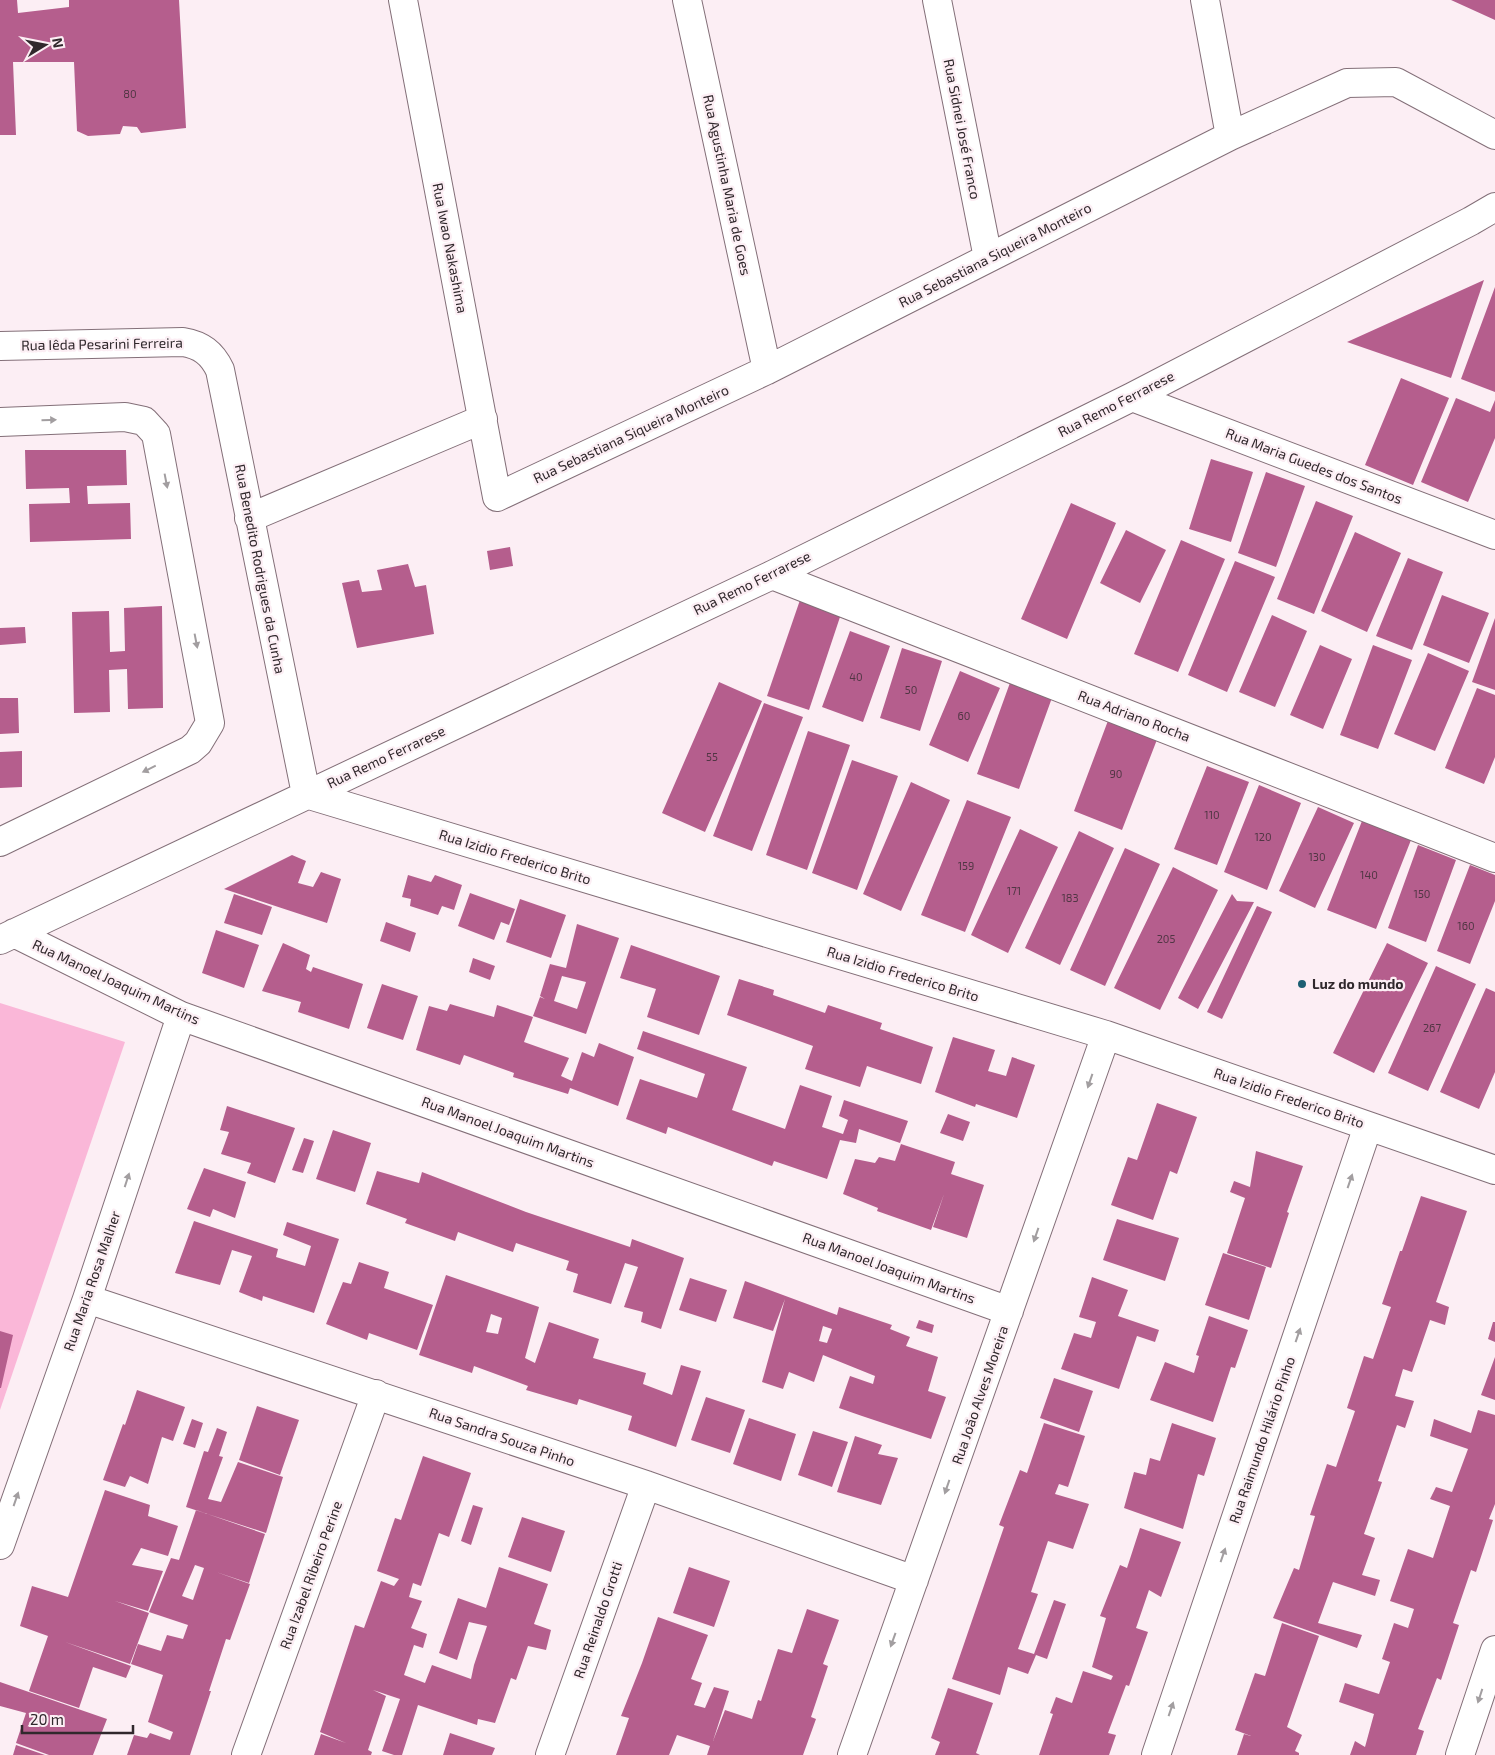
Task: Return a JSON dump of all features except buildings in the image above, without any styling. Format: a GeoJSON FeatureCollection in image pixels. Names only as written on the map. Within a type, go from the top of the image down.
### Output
{"type":"FeatureCollection","features":[{"type":"Feature","properties":{"kind":"street","name":"Rua Iwao Nakashima"},"geometry":{"type":"LineString","coordinates":[[403,0],[497,497]]}},
{"type":"Feature","properties":{"kind":"street","name":"Rua Agustinha Maria de Goes"},"geometry":{"type":"LineString","coordinates":[[687,0],[767,370]]}},
{"type":"Feature","properties":{"kind":"street","name":"Rua Sidnei José Franco"},"geometry":{"type":"LineString","coordinates":[[936,0],[988,258]]}},
{"type":"Feature","properties":{"kind":"street"},"geometry":{"type":"LineString","coordinates":[[1205,0],[1230,136]]}},
{"type":"Feature","properties":{"kind":"street","name":"Rua Sebastiana Siqueira Monteiro"},"geometry":{"type":"LineString","coordinates":[[497,497],[767,370],[1230,136],[1347,83],[1396,82],[1495,135]]}},
{"type":"Feature","properties":{"kind":"street","name":"Rua Remo Ferrarese"},"geometry":{"type":"LineString","coordinates":[[7,936],[772,575],[1483,226],[1495,207]]}},
{"type":"Feature","properties":{"kind":"street","name":"Rua Iêda Pesarini Ferreira"},"geometry":{"type":"LineString","coordinates":[[0,346],[164,342],[194,344],[203,348]]}},
{"type":"Feature","properties":{"kind":"street","name":"Rua Benedito Rodrigues da Cunha"},"geometry":{"type":"LineString","coordinates":[[203,348],[214,357],[220,370],[306,794]]}},
{"type":"Feature","properties":{"kind":"street","name":"Rua Maria Guedes dos Santos"},"geometry":{"type":"LineString","coordinates":[[1132,397],[1495,535]]}},
{"type":"Feature","properties":{"kind":"street"},"geometry":{"type":"LineString","coordinates":[[0,422],[125,417],[144,421],[156,434],[210,723],[198,743],[190,750],[0,842]]}},
{"type":"Feature","properties":{"kind":"street"},"geometry":{"type":"LineString","coordinates":[[250,518],[483,419]]}},
{"type":"Feature","properties":{"kind":"street","name":"Rua Adriano Rocha"},"geometry":{"type":"LineString","coordinates":[[772,575],[1495,858]]}},
{"type":"Feature","properties":{"kind":"street","name":"Rua Izidio Frederico Brito"},"geometry":{"type":"LineString","coordinates":[[306,794],[1106,1035],[1495,1170]]}},
{"type":"Feature","properties":{"kind":"street","name":"Rua Manoel Joaquim Martins"},"geometry":{"type":"LineString","coordinates":[[7,936],[182,1016],[1010,1311]]}},
{"type":"Feature","properties":{"kind":"street","name":"Rua Maria Rosa Malher"},"geometry":{"type":"LineString","coordinates":[[0,1545],[87,1299],[182,1016]]}},
{"type":"Feature","properties":{"kind":"street","name":"Rua João Alves Moreira"},"geometry":{"type":"LineString","coordinates":[[852,1755],[1106,1035]]}},
{"type":"Feature","properties":{"kind":"street","name":"Rua Raimundo Hilário Pinho"},"geometry":{"type":"LineString","coordinates":[[1156,1755],[1368,1126]]}},
{"type":"Feature","properties":{"kind":"street","name":"Rua Sandra Souza Pinho"},"geometry":{"type":"LineString","coordinates":[[87,1299],[646,1485],[914,1580]]}},
{"type":"Feature","properties":{"kind":"street","name":"Rua Izabel Ribeiro Perine"},"geometry":{"type":"LineString","coordinates":[[246,1755],[376,1394]]}},
{"type":"Feature","properties":{"kind":"street","name":"Rua Reinaldo Grotti"},"geometry":{"type":"LineString","coordinates":[[550,1755],[646,1485]]}},
{"type":"Feature","properties":{"kind":"street"},"geometry":{"type":"LineString","coordinates":[[1460,1755],[1495,1650]]}},
{"type":"Feature","properties":{"kind":"shaded area"},"geometry":{"type":"Polygon","coordinates":[[[0,1003],[125,1042],[0,1410],[0,1003]]]}},
{"type":"Feature","properties":{"kind":"place","name":"Luz do mundo"},"geometry":{"type":"Point","coordinates":[1302,984]}}]}
